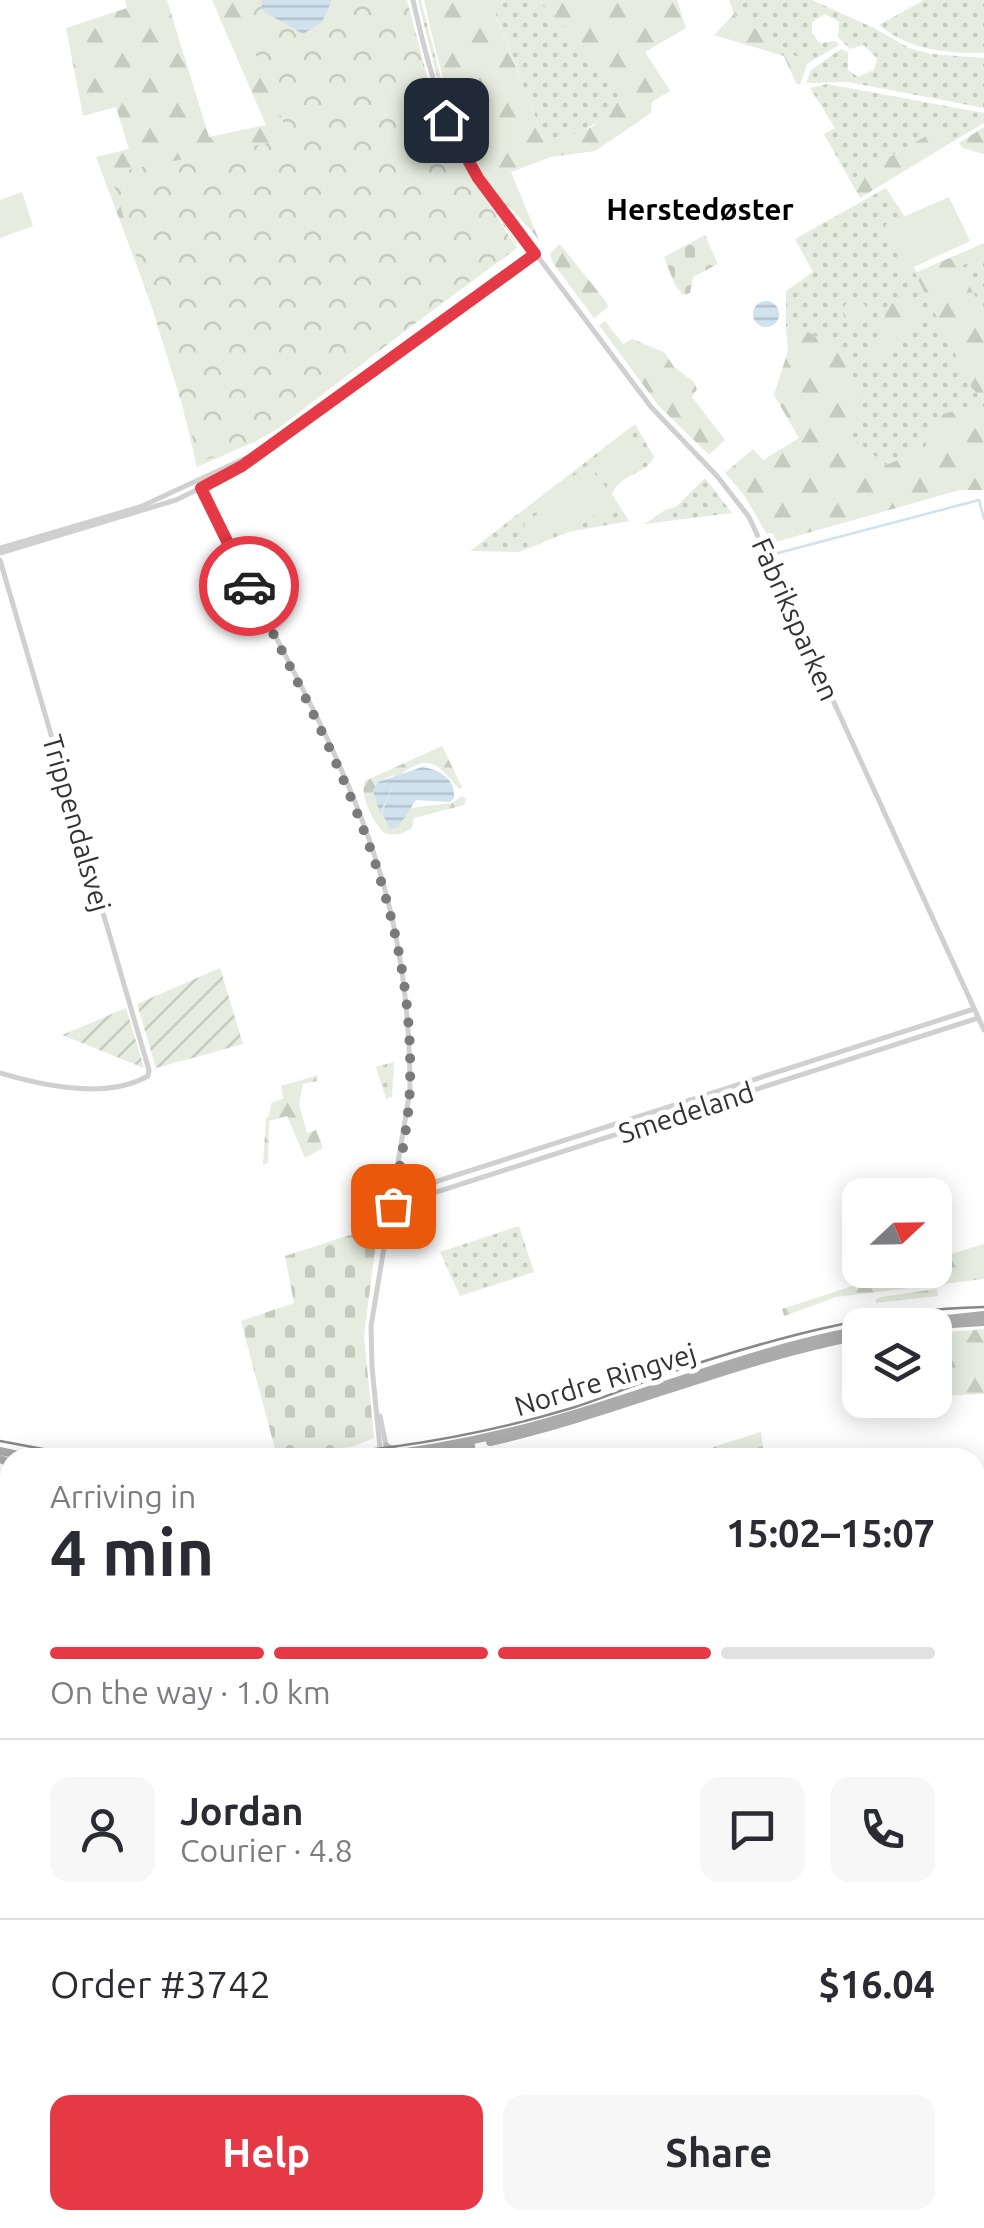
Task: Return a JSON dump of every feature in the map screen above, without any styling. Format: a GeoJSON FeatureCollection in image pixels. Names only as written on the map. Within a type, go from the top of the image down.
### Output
{"type":"FeatureCollection","features":[{"type":"Feature","properties":{"kind":"main road"},"geometry":{"type":"LineString","coordinates":[[952,1320],[984,1318]]}},
{"type":"Feature","properties":{"kind":"main road"},"geometry":{"type":"LineString","coordinates":[[952,1323],[984,1318]]}},
{"type":"Feature","properties":{"kind":"main road","name":"Nordre Ringvej"},"geometry":{"type":"LineString","coordinates":[[440,1448],[544,1423],[765,1352],[842,1337]]}},
{"type":"Feature","properties":{"kind":"main road","name":"Nordre Ringvej"},"geometry":{"type":"LineString","coordinates":[[467,1448],[581,1418],[762,1359],[842,1338]]}},
{"type":"Feature","properties":{"kind":"main road"},"geometry":{"type":"LineString","coordinates":[[386,1445],[390,1448]]}},
{"type":"Feature","properties":{"kind":"street","name":"Fabriksparken"},"geometry":{"type":"LineString","coordinates":[[413,0],[430,76],[446,120],[478,178],[651,407],[745,509],[984,1030]]}},
{"type":"Feature","properties":{"kind":"street"},"geometry":{"type":"LineString","coordinates":[[0,554],[166,503],[242,466],[535,254]]}},
{"type":"Feature","properties":{"kind":"street"},"geometry":{"type":"LineString","coordinates":[[0,554],[140,507],[260,452]]}},
{"type":"Feature","properties":{"kind":"street"},"geometry":{"type":"LineString","coordinates":[[201,488],[345,778],[387,896],[401,962],[410,1090],[371,1326],[383,1448]]}},
{"type":"Feature","properties":{"kind":"street","name":"Trippendalsvej"},"geometry":{"type":"LineString","coordinates":[[0,554],[149,1068],[148,1076],[139,1080],[102,1086],[60,1086],[0,1073]]}},
{"type":"Feature","properties":{"kind":"street","name":"Smedeland"},"geometry":{"type":"LineString","coordinates":[[394,1195],[974,1009]]}},
{"type":"Feature","properties":{"kind":"street","name":"Smedeland"},"geometry":{"type":"LineString","coordinates":[[393,1206],[978,1018]]}},
{"type":"Feature","properties":{"kind":"street"},"geometry":{"type":"LineString","coordinates":[[699,1097],[702,1106]]}},
{"type":"Feature","properties":{"kind":"street"},"geometry":{"type":"LineString","coordinates":[[378,1409],[386,1448]]}},
{"type":"Feature","properties":{"kind":"green space"},"geometry":{"type":"Polygon","coordinates":[[[125,0],[167,0],[209,137],[266,125],[212,0],[244,0],[427,98],[460,167],[517,248],[305,405],[232,351],[256,441],[197,467],[171,357],[96,157],[129,149],[116,107],[83,116],[66,28],[127,8],[125,0]]]}},
{"type":"Feature","properties":{"kind":"green space"},"geometry":{"type":"Polygon","coordinates":[[[234,0],[407,0],[430,96],[442,127],[515,246],[279,428],[200,462],[110,173],[290,139],[234,0]]]}},
{"type":"Feature","properties":{"kind":"green space"},"geometry":{"type":"Polygon","coordinates":[[[407,0],[432,95],[445,126],[515,244],[459,157],[442,126],[425,80],[407,0]]]}},
{"type":"Feature","properties":{"kind":"green space"},"geometry":{"type":"Polygon","coordinates":[[[418,0],[448,106],[469,152],[528,234],[484,181],[444,106],[418,0]]]}},
{"type":"Feature","properties":{"kind":"green space"},"geometry":{"type":"Polygon","coordinates":[[[424,0],[503,0],[494,11],[546,144],[592,127],[628,92],[539,0],[677,0],[686,28],[645,52],[670,91],[652,102],[651,113],[595,151],[551,157],[511,172],[539,240],[495,189],[476,160],[441,71],[424,0]]]}},
{"type":"Feature","properties":{"kind":"green space"},"geometry":{"type":"Polygon","coordinates":[[[503,0],[539,0],[628,92],[592,126],[546,144],[494,10],[503,0]]]}},
{"type":"Feature","properties":{"kind":"green space"},"geometry":{"type":"Polygon","coordinates":[[[729,0],[812,0],[909,48],[931,54],[984,58],[984,108],[848,82],[806,83],[811,70],[841,49],[848,52],[848,70],[858,77],[874,70],[877,58],[864,45],[850,49],[838,37],[839,22],[825,14],[812,22],[812,34],[820,43],[835,41],[839,45],[807,64],[734,14],[729,0]]]}},
{"type":"Feature","properties":{"kind":"green space"},"geometry":{"type":"Polygon","coordinates":[[[924,0],[984,0],[984,53],[929,49],[903,40],[879,25],[924,0]]]}},
{"type":"Feature","properties":{"kind":"green space"},"geometry":{"type":"Polygon","coordinates":[[[734,14],[807,64],[800,85],[784,56],[714,35],[734,14]]]}},
{"type":"Feature","properties":{"kind":"green space"},"geometry":{"type":"Polygon","coordinates":[[[827,84],[984,113],[984,123],[952,142],[933,132],[850,180],[824,134],[835,128],[810,88],[827,84]]]}},
{"type":"Feature","properties":{"kind":"green space"},"geometry":{"type":"Polygon","coordinates":[[[984,127],[984,154],[963,148],[959,143],[984,127]]]}},
{"type":"Feature","properties":{"kind":"green space"},"geometry":{"type":"Polygon","coordinates":[[[933,132],[952,142],[860,198],[850,180],[933,132]]]}},
{"type":"Feature","properties":{"kind":"green space"},"geometry":{"type":"Polygon","coordinates":[[[886,188],[905,217],[886,226],[905,270],[914,267],[972,387],[984,400],[984,415],[970,406],[943,414],[924,449],[886,465],[847,434],[792,325],[786,328],[786,291],[813,272],[795,239],[886,188]]]}},
{"type":"Feature","properties":{"kind":"green space"},"geometry":{"type":"Polygon","coordinates":[[[22,192],[33,226],[0,238],[0,200],[22,192]]]}},
{"type":"Feature","properties":{"kind":"green space"},"geometry":{"type":"Polygon","coordinates":[[[949,197],[970,241],[905,271],[885,225],[949,197]]]}},
{"type":"Feature","properties":{"kind":"green space"},"geometry":{"type":"Polygon","coordinates":[[[705,235],[718,264],[693,277],[690,293],[683,295],[664,257],[705,235]]]}},
{"type":"Feature","properties":{"kind":"green space"},"geometry":{"type":"Polygon","coordinates":[[[984,243],[984,260],[976,258],[960,267],[984,314],[984,400],[972,388],[915,273],[984,243]]]}},
{"type":"Feature","properties":{"kind":"green space"},"geometry":{"type":"Polygon","coordinates":[[[560,244],[607,303],[608,307],[594,318],[553,263],[550,254],[560,244]]]}},
{"type":"Feature","properties":{"kind":"green space"},"geometry":{"type":"Polygon","coordinates":[[[976,257],[984,260],[984,314],[959,266],[976,257]]]}},
{"type":"Feature","properties":{"kind":"green space"},"geometry":{"type":"Polygon","coordinates":[[[910,295],[922,302],[923,314],[895,346],[873,359],[870,352],[887,306],[910,295]]]}},
{"type":"Feature","properties":{"kind":"green space"},"geometry":{"type":"Polygon","coordinates":[[[855,300],[867,312],[855,324],[843,312],[855,300]]]}},
{"type":"Feature","properties":{"kind":"green space"},"geometry":{"type":"Polygon","coordinates":[[[605,321],[623,344],[632,339],[664,352],[674,367],[694,382],[697,389],[692,397],[725,440],[709,455],[658,405],[599,325],[605,321]]]}},
{"type":"Feature","properties":{"kind":"green space"},"geometry":{"type":"Polygon","coordinates":[[[792,325],[826,342],[847,363],[859,408],[858,428],[848,434],[886,465],[924,449],[943,414],[970,406],[984,415],[984,490],[960,490],[772,543],[744,495],[725,473],[753,449],[763,460],[799,438],[774,395],[788,351],[786,328],[792,325]]]}},
{"type":"Feature","properties":{"kind":"green space"},"geometry":{"type":"Polygon","coordinates":[[[635,424],[654,457],[645,468],[621,482],[612,494],[629,521],[568,532],[519,552],[470,551],[635,424]]]}},
{"type":"Feature","properties":{"kind":"green space"},"geometry":{"type":"Polygon","coordinates":[[[625,436],[645,461],[611,488],[591,463],[625,436]]]}},
{"type":"Feature","properties":{"kind":"green space"},"geometry":{"type":"Polygon","coordinates":[[[588,465],[613,496],[607,501],[616,512],[601,524],[591,513],[563,535],[538,504],[588,465]]]}},
{"type":"Feature","properties":{"kind":"green space"},"geometry":{"type":"Polygon","coordinates":[[[705,478],[732,513],[645,524],[676,507],[705,478]]]}},
{"type":"Feature","properties":{"kind":"green space"},"geometry":{"type":"Polygon","coordinates":[[[540,512],[556,532],[539,545],[523,525],[540,512]]]}},
{"type":"Feature","properties":{"kind":"green space"},"geometry":{"type":"Polygon","coordinates":[[[442,746],[462,787],[432,764],[418,765],[378,782],[380,812],[393,778],[382,813],[405,817],[409,808],[452,803],[462,796],[466,799],[464,805],[414,818],[412,828],[402,833],[383,832],[365,801],[365,781],[442,746]]]}},
{"type":"Feature","properties":{"kind":"green space"},"geometry":{"type":"Polygon","coordinates":[[[220,968],[243,1044],[156,1068],[137,1004],[220,968]]]}},
{"type":"Feature","properties":{"kind":"green space"},"geometry":{"type":"Polygon","coordinates":[[[126,1008],[144,1068],[62,1035],[126,1008]]]}},
{"type":"Feature","properties":{"kind":"green space"},"geometry":{"type":"Polygon","coordinates":[[[394,1062],[392,1097],[386,1099],[376,1067],[394,1062]]]}},
{"type":"Feature","properties":{"kind":"green space"},"geometry":{"type":"Polygon","coordinates":[[[318,1075],[317,1081],[303,1084],[299,1104],[307,1133],[316,1130],[323,1148],[305,1158],[287,1116],[269,1121],[268,1162],[263,1165],[266,1118],[271,1103],[283,1099],[281,1086],[318,1075]]]}},
{"type":"Feature","properties":{"kind":"green space"},"geometry":{"type":"Polygon","coordinates":[[[378,1226],[364,1336],[374,1438],[352,1447],[275,1448],[241,1321],[294,1303],[285,1256],[378,1226]]]}},
{"type":"Feature","properties":{"kind":"green space"},"geometry":{"type":"Polygon","coordinates":[[[519,1226],[534,1272],[460,1296],[440,1252],[519,1226]]]}},
{"type":"Feature","properties":{"kind":"green space"},"geometry":{"type":"Polygon","coordinates":[[[984,1244],[984,1279],[952,1283],[952,1254],[984,1244]]]}},
{"type":"Feature","properties":{"kind":"green space"},"geometry":{"type":"Polygon","coordinates":[[[847,1288],[910,1288],[836,1297],[784,1316],[782,1309],[847,1288]]]}},
{"type":"Feature","properties":{"kind":"green space"},"geometry":{"type":"Polygon","coordinates":[[[937,1289],[938,1296],[876,1303],[881,1297],[937,1289]]]}},
{"type":"Feature","properties":{"kind":"green space"},"geometry":{"type":"Polygon","coordinates":[[[984,1329],[984,1394],[952,1395],[952,1332],[984,1329]]]}},
{"type":"Feature","properties":{"kind":"green space"},"geometry":{"type":"Polygon","coordinates":[[[761,1432],[763,1448],[713,1447],[761,1432]]]}},
{"type":"Feature","properties":{"kind":"water"},"geometry":{"type":"Polygon","coordinates":[[[261,0],[332,0],[322,22],[303,34],[263,11],[261,0]]]}},
{"type":"Feature","properties":{"kind":"water"},"geometry":{"type":"Polygon","coordinates":[[[766,301],[775,305],[779,314],[775,323],[766,327],[757,323],[753,314],[757,305],[766,301]]]}},
{"type":"Feature","properties":{"kind":"water"},"geometry":{"type":"Polygon","coordinates":[[[422,767],[445,776],[452,785],[454,798],[450,802],[416,800],[398,827],[390,829],[382,813],[395,780],[380,813],[373,790],[378,782],[422,767]]]}},
{"type":"Feature","properties":{"kind":"waterway"},"geometry":{"type":"LineString","coordinates":[[778,553],[979,500],[984,519]]}},
{"type":"Feature","properties":{"kind":"tram line"},"geometry":{"type":"LineString","coordinates":[[387,1448],[536,1418],[704,1361],[822,1328],[903,1314],[984,1307]]}},
{"type":"Feature","properties":{"kind":"tram line"},"geometry":{"type":"LineString","coordinates":[[0,1441],[37,1448]]}},
{"type":"Feature","properties":{"kind":"way so far"},"geometry":{"type":"LineString","coordinates":[[249,586],[345,778],[376,860],[395,928],[408,1027],[410,1090],[393,1206]]}},
{"type":"Feature","properties":{"kind":"district","name":"Herstedøster"},"geometry":{"type":"Point","coordinates":[700,209]}},
{"type":"Feature","properties":{"kind":"route"},"geometry":{"type":"LineString","coordinates":[[249,586],[201,488],[242,466],[535,254],[478,178],[446,120]]}}]}
